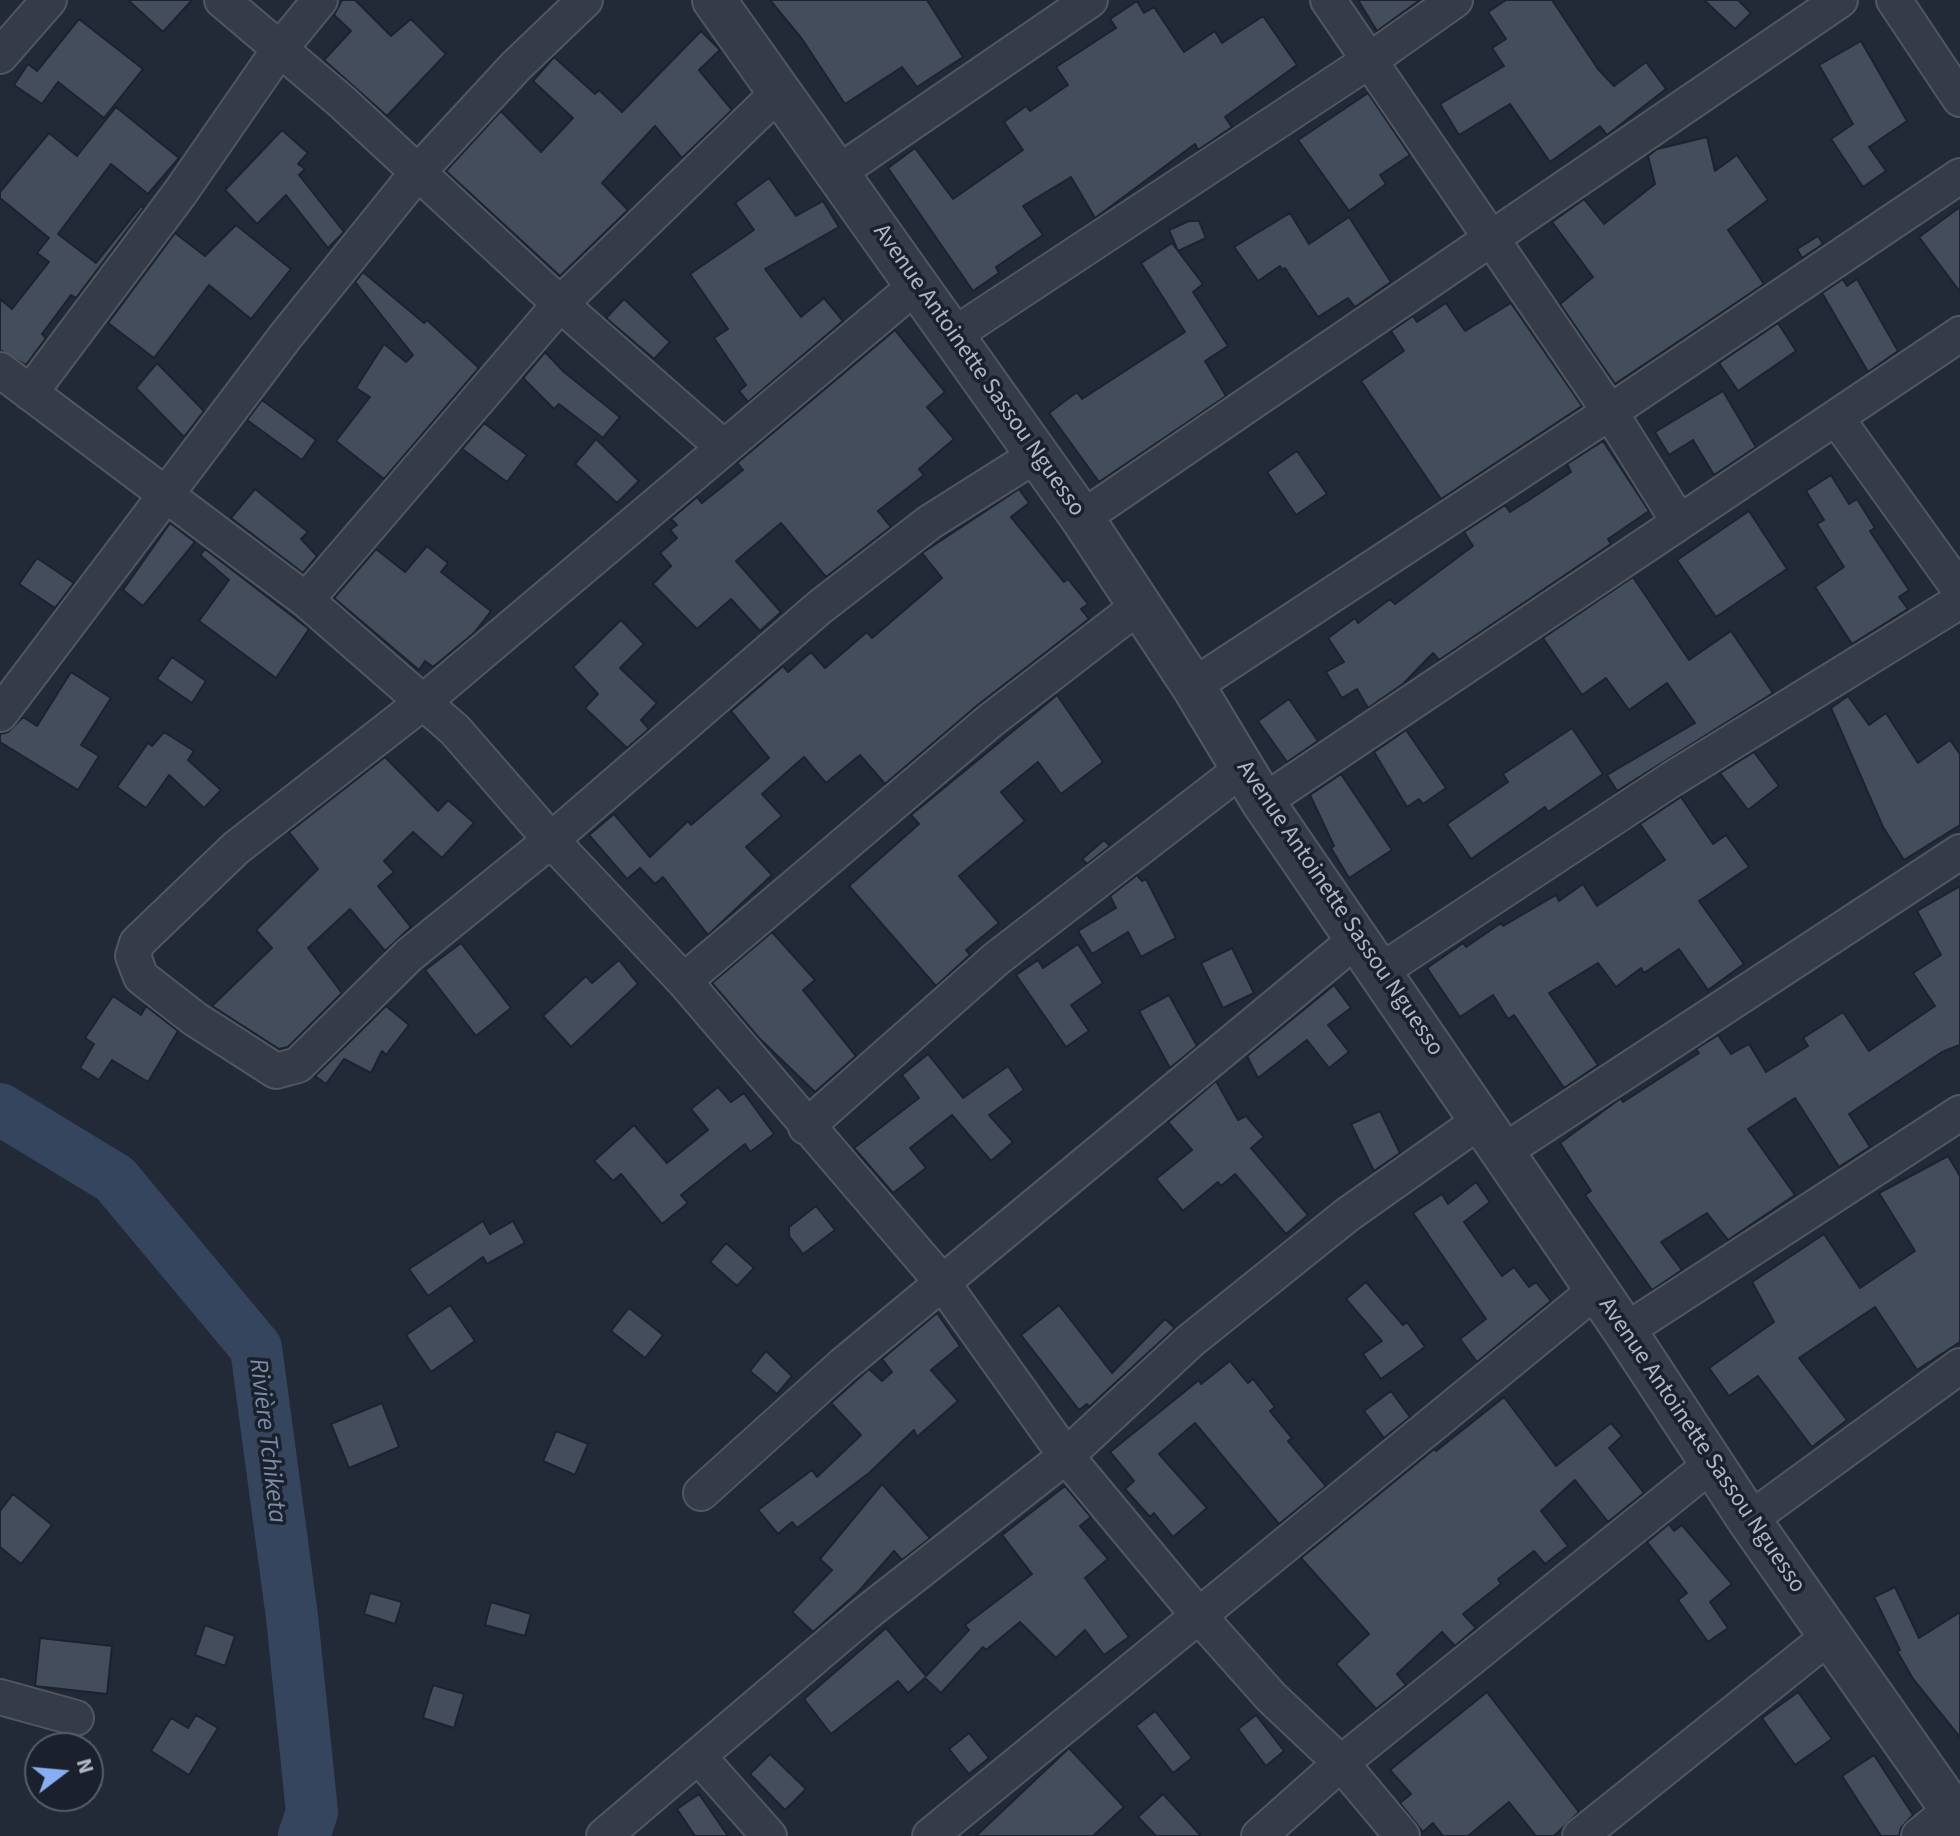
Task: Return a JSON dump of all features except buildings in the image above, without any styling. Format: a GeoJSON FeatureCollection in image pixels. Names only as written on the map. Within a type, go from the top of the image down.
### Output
{"type":"FeatureCollection","features":[{"type":"Feature","properties":{"kind":"street"},"geometry":{"type":"LineString","coordinates":[[0,56],[49,0]]}},
{"type":"Feature","properties":{"kind":"street"},"geometry":{"type":"LineString","coordinates":[[222,0],[722,446]]}},
{"type":"Feature","properties":{"kind":"street"},"geometry":{"type":"LineString","coordinates":[[30,393],[180,193],[279,50],[320,0]]}},
{"type":"Feature","properties":{"kind":"street"},"geometry":{"type":"LineString","coordinates":[[0,714],[285,337],[418,172],[516,66],[585,0]]}},
{"type":"Feature","properties":{"kind":"street"},"geometry":{"type":"LineString","coordinates":[[839,172],[1090,0]]}},
{"type":"Feature","properties":{"kind":"street"},"geometry":{"type":"LineString","coordinates":[[1328,0],[1610,412],[1679,522]]}},
{"type":"Feature","properties":{"kind":"street"},"geometry":{"type":"LineString","coordinates":[[952,336],[1370,60],[1455,0]]}},
{"type":"Feature","properties":{"kind":"street"},"geometry":{"type":"LineString","coordinates":[[1082,518],[1840,0]]}},
{"type":"Feature","properties":{"kind":"street"},"geometry":{"type":"LineString","coordinates":[[1894,0],[1960,99]]}},
{"type":"Feature","properties":{"kind":"street","name":"Avenue Antoinette Sassou Nguesso"},"geometry":{"type":"LineString","coordinates":[[720,2],[779,92],[839,172],[1082,518],[1193,686],[1253,785],[1625,1331],[1749,1520],[1832,1634],[1956,1815]]}},
{"type":"Feature","properties":{"kind":"street"},"geometry":{"type":"LineString","coordinates":[[306,600],[560,304],[779,92]]}},
{"type":"Feature","properties":{"kind":"street"},"geometry":{"type":"LineString","coordinates":[[1193,686],[1610,412],[1960,176]]}},
{"type":"Feature","properties":{"kind":"street"},"geometry":{"type":"LineString","coordinates":[[918,284],[722,446],[557,591],[423,702],[236,848],[137,943],[133,956],[141,977],[195,1019],[276,1071],[289,1070],[409,955],[551,840],[820,607],[930,522],[1036,455]]}},
{"type":"Feature","properties":{"kind":"street"},"geometry":{"type":"LineString","coordinates":[[806,1127],[996,959],[1253,785],[1679,522],[1960,334]]}},
{"type":"Feature","properties":{"kind":"street"},"geometry":{"type":"LineString","coordinates":[[0,371],[306,600],[455,730],[551,840],[684,981],[942,1282],[1066,1456],[1199,1616],[1271,1697],[1341,1763],[1402,1836]]}},
{"type":"Feature","properties":{"kind":"street"},"geometry":{"type":"LineString","coordinates":[[1837,419],[1960,590]]}},
{"type":"Feature","properties":{"kind":"street"},"geometry":{"type":"LineString","coordinates":[[701,1493],[942,1282],[1369,954],[1672,779],[1960,601]]}},
{"type":"Feature","properties":{"kind":"street"},"geometry":{"type":"LineString","coordinates":[[684,981],[991,720],[1140,605]]}},
{"type":"Feature","properties":{"kind":"street"},"geometry":{"type":"LineString","coordinates":[[604,1836],[865,1614],[1066,1456],[1190,1341],[1347,1215],[1492,1136],[1960,852]]}},
{"type":"Feature","properties":{"kind":"street"},"geometry":{"type":"LineString","coordinates":[[1625,1331],[1960,1113]]}},
{"type":"Feature","properties":{"kind":"street"},"geometry":{"type":"LineString","coordinates":[[930,1836],[1432,1421],[1595,1291]]}},
{"type":"Feature","properties":{"kind":"street"},"geometry":{"type":"LineString","coordinates":[[1749,1520],[1956,1378]]}},
{"type":"Feature","properties":{"kind":"street"},"geometry":{"type":"LineString","coordinates":[[1259,1836],[1341,1763],[1713,1463]]}},
{"type":"Feature","properties":{"kind":"street"},"geometry":{"type":"LineString","coordinates":[[1580,1836],[1832,1634]]}},
{"type":"Feature","properties":{"kind":"street"},"geometry":{"type":"LineString","coordinates":[[0,1697],[76,1718]]}},
{"type":"Feature","properties":{"kind":"street"},"geometry":{"type":"LineString","coordinates":[[699,1757],[769,1836]]}},
{"type":"Feature","properties":{"kind":"street"},"geometry":{"type":"LineString","coordinates":[[1919,1836],[1956,1815]]}},
{"type":"Feature","properties":{"kind":"waterway","name":"Rivière Tchiketa"},"geometry":{"type":"LineString","coordinates":[[0,1109],[115,1179],[256,1348],[292,1617],[312,1812],[304,1836]]}}]}
